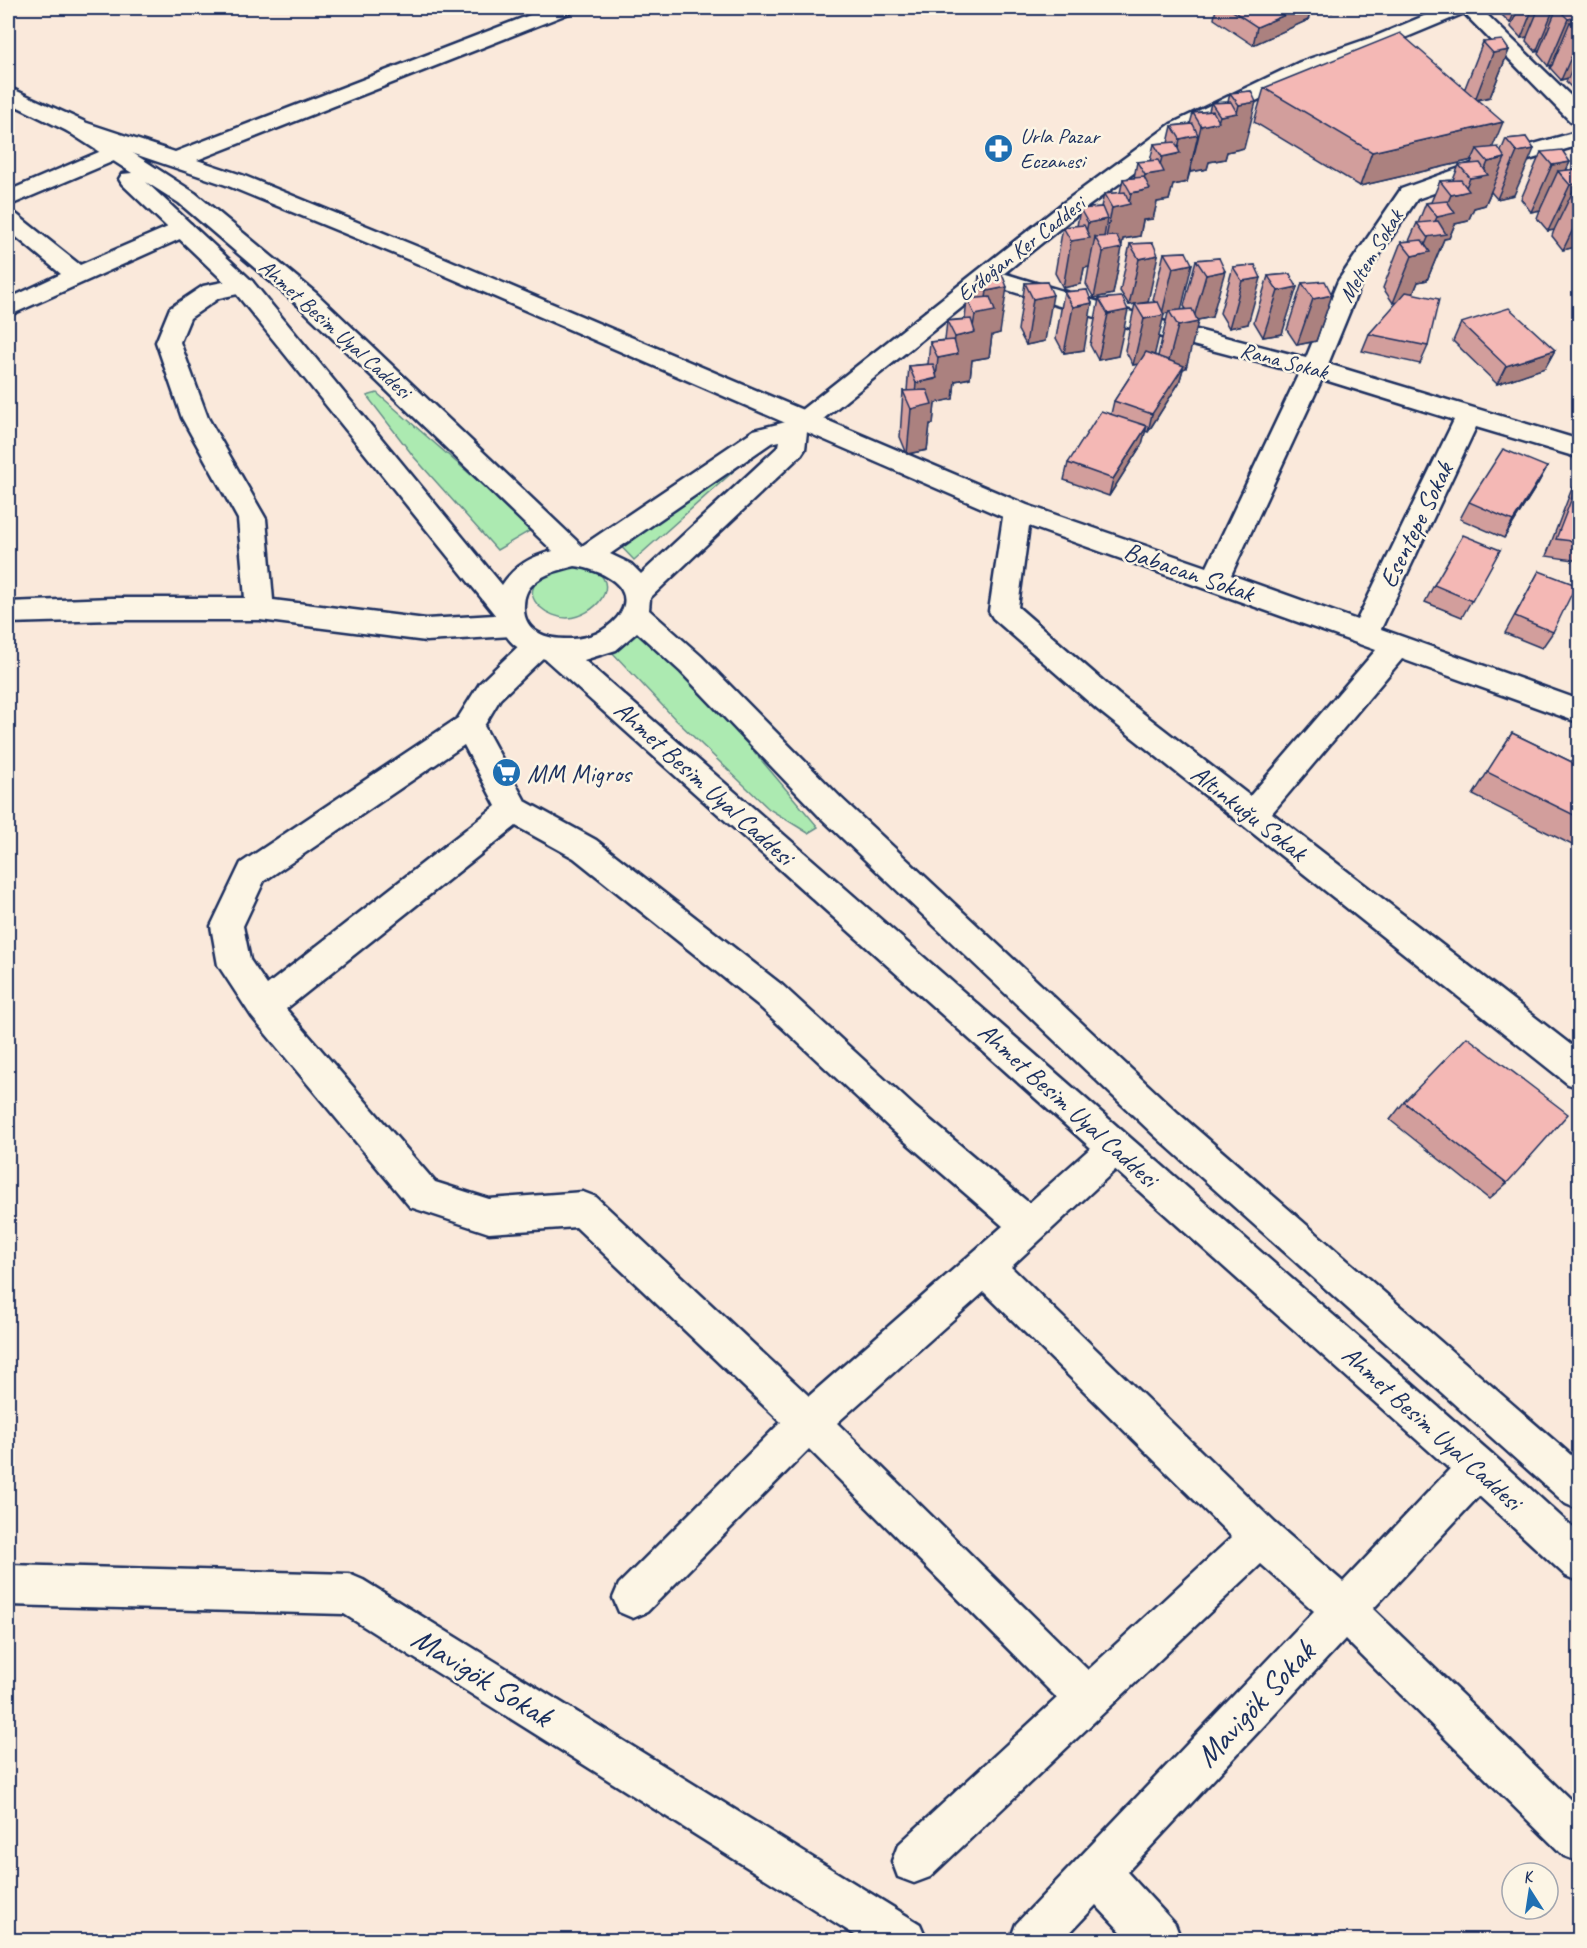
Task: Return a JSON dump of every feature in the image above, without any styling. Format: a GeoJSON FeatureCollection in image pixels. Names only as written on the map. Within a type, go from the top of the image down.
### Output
{"type":"FeatureCollection","features":[{"type":"Feature","properties":{"kind":"street"},"geometry":{"type":"LineString","coordinates":[[176,160],[565,8]]}},
{"type":"Feature","properties":{"kind":"street","name":"Erdoğan Ker Caddesi"},"geometry":{"type":"LineString","coordinates":[[580,557],[763,436],[798,425],[1071,208],[1179,129],[1308,67],[1383,40],[1460,8]]}},
{"type":"Feature","properties":{"kind":"street"},"geometry":{"type":"LineString","coordinates":[[1469,8],[1580,118]]}},
{"type":"Feature","properties":{"kind":"street"},"geometry":{"type":"LineString","coordinates":[[1383,40],[1400,56]]}},
{"type":"Feature","properties":{"kind":"street","name":"Ahmet Besim Uyal Caddesi"},"geometry":{"type":"LineString","coordinates":[[8,94],[75,126],[187,198],[308,300],[580,557]]}},
{"type":"Feature","properties":{"kind":"street","name":"Babacan Sokak"},"geometry":{"type":"LineString","coordinates":[[75,126],[234,180],[415,254],[798,425],[1017,512],[1215,580],[1580,712]]}},
{"type":"Feature","properties":{"kind":"street","name":"Ahmet Besim Uyal Caddesi"},"geometry":{"type":"LineString","coordinates":[[75,126],[243,286],[510,618]]}},
{"type":"Feature","properties":{"kind":"street","name":"Meltem Sokak"},"geometry":{"type":"LineString","coordinates":[[1215,580],[1314,368],[1350,281],[1409,194],[1510,158],[1580,138]]}},
{"type":"Feature","properties":{"kind":"street"},"geometry":{"type":"LineString","coordinates":[[8,199],[106,156]]}},
{"type":"Feature","properties":{"kind":"street"},"geometry":{"type":"LineString","coordinates":[[8,219],[78,275]]}},
{"type":"Feature","properties":{"kind":"street"},"geometry":{"type":"LineString","coordinates":[[8,308],[183,229]]}},
{"type":"Feature","properties":{"kind":"street","name":"Rana Sokak"},"geometry":{"type":"LineString","coordinates":[[987,276],[1156,327],[1314,368],[1580,449]]}},
{"type":"Feature","properties":{"kind":"street"},"geometry":{"type":"LineString","coordinates":[[243,286],[212,291],[179,314],[168,342],[195,418],[252,519],[260,609]]}},
{"type":"Feature","properties":{"kind":"street","name":"Esentepe Sokak"},"geometry":{"type":"LineString","coordinates":[[1364,634],[1469,415]]}},
{"type":"Feature","properties":{"kind":"street"},"geometry":{"type":"LineString","coordinates":[[635,604],[631,581],[620,569],[604,561],[580,557],[557,558],[526,573],[515,585],[509,597],[510,618],[522,637],[546,648],[575,651],[595,647],[612,639],[626,627],[635,604],[792,449],[798,425]]}},
{"type":"Feature","properties":{"kind":"street","name":"Altınkuğu Sokak"},"geometry":{"type":"LineString","coordinates":[[1017,512],[1003,611],[1108,702],[1580,1073]]}},
{"type":"Feature","properties":{"kind":"street","name":"Ahmet Besim Uyal Caddesi"},"geometry":{"type":"LineString","coordinates":[[635,604],[830,807],[1166,1124],[1580,1490]]}},
{"type":"Feature","properties":{"kind":"street"},"geometry":{"type":"LineString","coordinates":[[8,613],[112,609],[260,609],[426,630],[510,618]]}},
{"type":"Feature","properties":{"kind":"street"},"geometry":{"type":"LineString","coordinates":[[1252,815],[1396,646]]}},
{"type":"Feature","properties":{"kind":"street"},"geometry":{"type":"LineString","coordinates":[[546,648],[490,691],[469,726],[252,872],[227,926],[234,965],[264,1007],[423,1195],[489,1216],[583,1209],[809,1422],[1087,1698]]}},
{"type":"Feature","properties":{"kind":"street","name":"Ahmet Besim Uyal Caddesi"},"geometry":{"type":"LineString","coordinates":[[546,648],[1116,1147],[1478,1468],[1580,1562]]}},
{"type":"Feature","properties":{"kind":"street"},"geometry":{"type":"LineString","coordinates":[[469,726],[514,810],[585,849],[770,995],[904,1119],[1030,1226]]}},
{"type":"Feature","properties":{"kind":"street"},"geometry":{"type":"LineString","coordinates":[[264,1007],[514,810]]}},
{"type":"Feature","properties":{"kind":"street"},"geometry":{"type":"LineString","coordinates":[[633,1598],[809,1422],[985,1267],[1116,1147]]}},
{"type":"Feature","properties":{"kind":"street"},"geometry":{"type":"LineString","coordinates":[[985,1267],[1261,1537],[1344,1610],[1580,1840]]}},
{"type":"Feature","properties":{"kind":"street","name":"Mavigök Sokak"},"geometry":{"type":"LineString","coordinates":[[1032,1941],[1478,1468]]}},
{"type":"Feature","properties":{"kind":"street"},"geometry":{"type":"LineString","coordinates":[[914,1861],[1261,1537]]}},
{"type":"Feature","properties":{"kind":"street","name":"Mavigök Sokak"},"geometry":{"type":"LineString","coordinates":[[8,1585],[349,1594],[904,1941]]}},
{"type":"Feature","properties":{"kind":"street"},"geometry":{"type":"LineString","coordinates":[[1096,1872],[1159,1941]]}},
{"type":"Feature","properties":{"kind":"green space"},"geometry":{"type":"Polygon","coordinates":[[[377,393],[533,529],[497,550],[414,457],[367,396],[377,393]]]}},
{"type":"Feature","properties":{"kind":"green space"},"geometry":{"type":"Polygon","coordinates":[[[773,436],[634,560],[610,535],[773,436]]]}},
{"type":"Feature","properties":{"kind":"green space"},"geometry":{"type":"Polygon","coordinates":[[[567,565],[590,568],[600,574],[605,582],[605,590],[602,598],[587,612],[567,618],[553,615],[539,606],[535,601],[533,587],[547,573],[567,565]]]}},
{"type":"Feature","properties":{"kind":"green space"},"geometry":{"type":"Polygon","coordinates":[[[641,629],[751,748],[818,827],[808,833],[769,809],[676,720],[610,650],[641,629]]]}},
{"type":"Feature","properties":{"kind":"building"},"geometry":{"type":"Polygon","coordinates":[[[1228,8],[1301,8],[1257,27],[1228,8]]]}},
{"type":"Feature","properties":{"kind":"building"},"geometry":{"type":"Polygon","coordinates":[[[1557,8],[1577,8],[1580,16],[1568,19],[1557,8]]]}},
{"type":"Feature","properties":{"kind":"building"},"geometry":{"type":"Polygon","coordinates":[[[1580,21],[1580,31],[1570,22],[1580,21]]]}},
{"type":"Feature","properties":{"kind":"building"},"geometry":{"type":"Polygon","coordinates":[[[1400,33],[1503,122],[1372,152],[1264,88],[1400,33]]]}},
{"type":"Feature","properties":{"kind":"building"},"geometry":{"type":"Polygon","coordinates":[[[1502,40],[1509,50],[1493,53],[1483,42],[1502,40]]]}},
{"type":"Feature","properties":{"kind":"building"},"geometry":{"type":"Polygon","coordinates":[[[1251,91],[1256,102],[1239,105],[1230,93],[1251,91]]]}},
{"type":"Feature","properties":{"kind":"building"},"geometry":{"type":"Polygon","coordinates":[[[1231,102],[1237,113],[1220,116],[1211,103],[1231,102]]]}},
{"type":"Feature","properties":{"kind":"building"},"geometry":{"type":"Polygon","coordinates":[[[1213,111],[1219,122],[1201,126],[1193,113],[1213,111]]]}},
{"type":"Feature","properties":{"kind":"building"},"geometry":{"type":"Polygon","coordinates":[[[1193,124],[1198,135],[1180,139],[1172,126],[1193,124]]]}},
{"type":"Feature","properties":{"kind":"building"},"geometry":{"type":"Polygon","coordinates":[[[1526,137],[1534,149],[1517,152],[1506,139],[1526,137]]]}},
{"type":"Feature","properties":{"kind":"building"},"geometry":{"type":"Polygon","coordinates":[[[1175,142],[1180,153],[1162,157],[1154,144],[1175,142]]]}},
{"type":"Feature","properties":{"kind":"building"},"geometry":{"type":"Polygon","coordinates":[[[1498,147],[1505,158],[1488,162],[1477,149],[1498,147]]]}},
{"type":"Feature","properties":{"kind":"building"},"geometry":{"type":"Polygon","coordinates":[[[1562,150],[1570,162],[1552,165],[1541,152],[1562,150]]]}},
{"type":"Feature","properties":{"kind":"building"},"geometry":{"type":"Polygon","coordinates":[[[1158,160],[1164,172],[1145,175],[1137,162],[1158,160]]]}},
{"type":"Feature","properties":{"kind":"building"},"geometry":{"type":"Polygon","coordinates":[[[1480,163],[1488,175],[1470,178],[1459,165],[1480,163]]]}},
{"type":"Feature","properties":{"kind":"building"},"geometry":{"type":"Polygon","coordinates":[[[1579,169],[1580,183],[1570,185],[1558,171],[1579,169]]]}},
{"type":"Feature","properties":{"kind":"building"},"geometry":{"type":"Polygon","coordinates":[[[1144,177],[1150,189],[1131,193],[1123,179],[1144,177]]]}},
{"type":"Feature","properties":{"kind":"building"},"geometry":{"type":"Polygon","coordinates":[[[1461,180],[1469,191],[1451,195],[1440,181],[1461,180]]]}},
{"type":"Feature","properties":{"kind":"building"},"geometry":{"type":"Polygon","coordinates":[[[1125,192],[1130,204],[1112,208],[1104,194],[1125,192]]]}},
{"type":"Feature","properties":{"kind":"building"},"geometry":{"type":"Polygon","coordinates":[[[1447,201],[1455,213],[1437,217],[1426,203],[1447,201]]]}},
{"type":"Feature","properties":{"kind":"building"},"geometry":{"type":"Polygon","coordinates":[[[1102,207],[1107,219],[1088,223],[1080,209],[1102,207]]]}},
{"type":"Feature","properties":{"kind":"building"},"geometry":{"type":"Polygon","coordinates":[[[1438,221],[1446,234],[1427,237],[1417,223],[1438,221]]]}},
{"type":"Feature","properties":{"kind":"building"},"geometry":{"type":"Polygon","coordinates":[[[1084,225],[1090,238],[1071,241],[1063,227],[1084,225]]]}},
{"type":"Feature","properties":{"kind":"building"},"geometry":{"type":"Polygon","coordinates":[[[1117,236],[1122,248],[1103,252],[1095,237],[1117,236]]]}},
{"type":"Feature","properties":{"kind":"building"},"geometry":{"type":"Polygon","coordinates":[[[1422,240],[1430,252],[1412,256],[1401,242],[1422,240]]]}},
{"type":"Feature","properties":{"kind":"building"},"geometry":{"type":"Polygon","coordinates":[[[1153,243],[1158,255],[1139,259],[1130,244],[1153,243]]]}},
{"type":"Feature","properties":{"kind":"building"},"geometry":{"type":"Polygon","coordinates":[[[1186,252],[1192,264],[1173,268],[1164,253],[1186,252]]]}},
{"type":"Feature","properties":{"kind":"building"},"geometry":{"type":"Polygon","coordinates":[[[1219,258],[1225,271],[1206,275],[1196,260],[1219,258]]]}},
{"type":"Feature","properties":{"kind":"building"},"geometry":{"type":"Polygon","coordinates":[[[1255,265],[1261,278],[1242,281],[1233,267],[1255,265]]]}},
{"type":"Feature","properties":{"kind":"building"},"geometry":{"type":"Polygon","coordinates":[[[1002,274],[1007,287],[987,291],[979,276],[1002,274]]]}},
{"type":"Feature","properties":{"kind":"building"},"geometry":{"type":"Polygon","coordinates":[[[1290,274],[1297,287],[1278,291],[1268,276],[1290,274]]]}},
{"type":"Feature","properties":{"kind":"building"},"geometry":{"type":"Polygon","coordinates":[[[1325,281],[1332,295],[1313,299],[1302,283],[1325,281]]]}},
{"type":"Feature","properties":{"kind":"building"},"geometry":{"type":"Polygon","coordinates":[[[1047,282],[1053,295],[1033,299],[1025,283],[1047,282]]]}},
{"type":"Feature","properties":{"kind":"building"},"geometry":{"type":"Polygon","coordinates":[[[1087,290],[1092,303],[1073,307],[1064,292],[1087,290]]]}},
{"type":"Feature","properties":{"kind":"building"},"geometry":{"type":"Polygon","coordinates":[[[1406,292],[1439,299],[1428,346],[1369,334],[1406,292]]]}},
{"type":"Feature","properties":{"kind":"building"},"geometry":{"type":"Polygon","coordinates":[[[990,297],[995,311],[975,315],[967,299],[990,297]]]}},
{"type":"Feature","properties":{"kind":"building"},"geometry":{"type":"Polygon","coordinates":[[[1122,297],[1128,310],[1108,314],[1099,299],[1122,297]]]}},
{"type":"Feature","properties":{"kind":"building"},"geometry":{"type":"Polygon","coordinates":[[[1158,302],[1164,315],[1144,319],[1135,304],[1158,302]]]}},
{"type":"Feature","properties":{"kind":"building"},"geometry":{"type":"Polygon","coordinates":[[[1509,308],[1555,350],[1506,366],[1461,323],[1509,308]]]}},
{"type":"Feature","properties":{"kind":"building"},"geometry":{"type":"Polygon","coordinates":[[[1192,309],[1198,322],[1178,326],[1169,311],[1192,309]]]}},
{"type":"Feature","properties":{"kind":"building"},"geometry":{"type":"Polygon","coordinates":[[[971,319],[975,332],[955,337],[947,321],[971,319]]]}},
{"type":"Feature","properties":{"kind":"building"},"geometry":{"type":"Polygon","coordinates":[[[954,340],[958,354],[938,358],[930,342],[954,340]]]}},
{"type":"Feature","properties":{"kind":"building"},"geometry":{"type":"Polygon","coordinates":[[[1146,352],[1184,366],[1152,414],[1114,401],[1146,352]]]}},
{"type":"Feature","properties":{"kind":"building"},"geometry":{"type":"Polygon","coordinates":[[[933,364],[937,378],[916,383],[909,366],[933,364]]]}},
{"type":"Feature","properties":{"kind":"building"},"geometry":{"type":"Polygon","coordinates":[[[927,390],[932,404],[911,409],[903,391],[927,390]]]}},
{"type":"Feature","properties":{"kind":"building"},"geometry":{"type":"Polygon","coordinates":[[[1101,411],[1147,426],[1113,479],[1068,463],[1101,411]]]}},
{"type":"Feature","properties":{"kind":"building"},"geometry":{"type":"Polygon","coordinates":[[[1503,449],[1547,467],[1513,521],[1469,502],[1503,449]]]}},
{"type":"Feature","properties":{"kind":"building"},"geometry":{"type":"Polygon","coordinates":[[[1580,477],[1580,542],[1556,539],[1580,477]]]}},
{"type":"Feature","properties":{"kind":"building"},"geometry":{"type":"Polygon","coordinates":[[[1463,535],[1500,550],[1472,601],[1434,585],[1463,535]]]}},
{"type":"Feature","properties":{"kind":"building"},"geometry":{"type":"Polygon","coordinates":[[[1539,571],[1576,585],[1553,632],[1515,616],[1539,571]]]}},
{"type":"Feature","properties":{"kind":"building"},"geometry":{"type":"Polygon","coordinates":[[[1512,733],[1580,766],[1580,818],[1487,772],[1512,733]]]}},
{"type":"Feature","properties":{"kind":"building"},"geometry":{"type":"Polygon","coordinates":[[[1467,1037],[1568,1114],[1507,1183],[1404,1102],[1467,1037]]]}},
{"type":"Feature","properties":{"kind":"place","name":"Urla Pazar Eczanesi"},"geometry":{"type":"Point","coordinates":[999,149]}},
{"type":"Feature","properties":{"kind":"place","name":"MM Migros"},"geometry":{"type":"Point","coordinates":[506,773]}}]}
